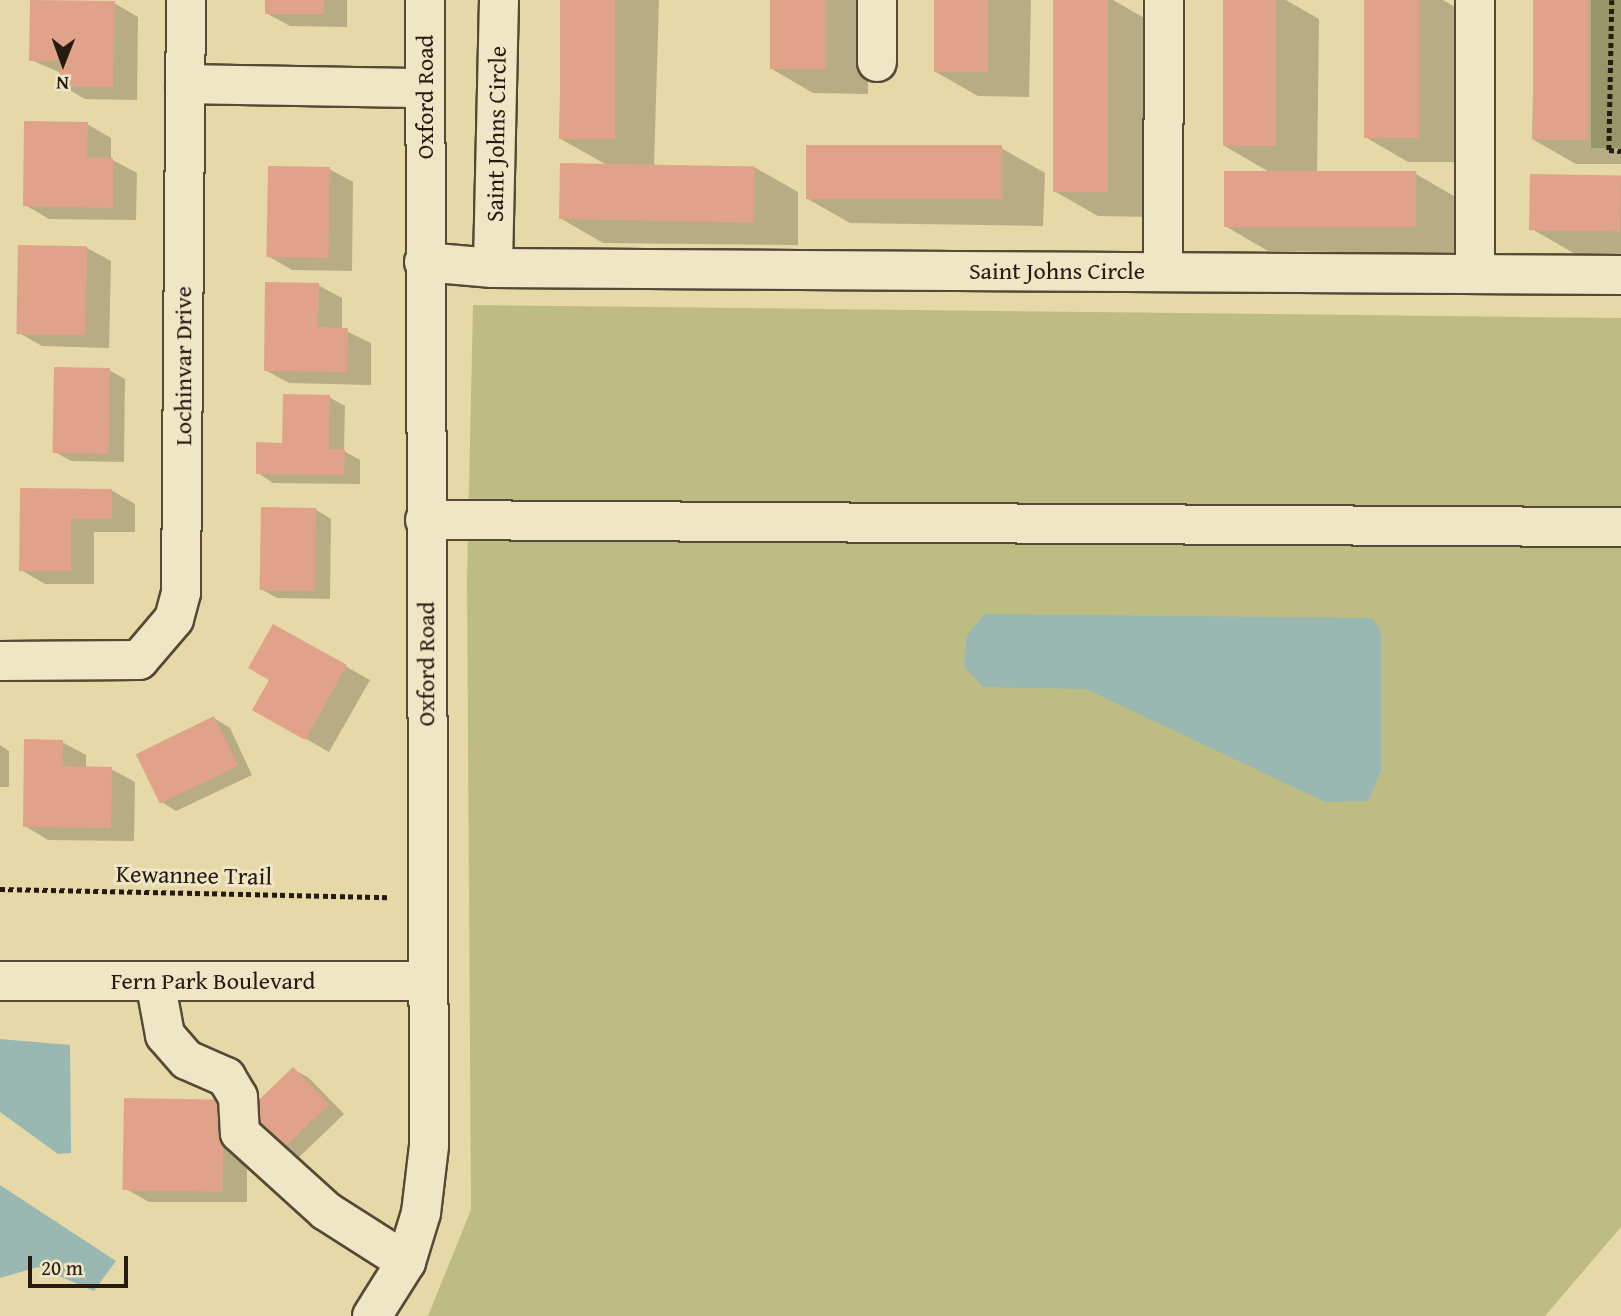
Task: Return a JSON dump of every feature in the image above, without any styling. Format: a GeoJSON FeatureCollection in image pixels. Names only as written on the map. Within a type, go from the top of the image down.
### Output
{"type":"FeatureCollection","features":[{"type":"Feature","properties":{"kind":"street","name":"Lochinvar Drive"},"geometry":{"type":"LineString","coordinates":[[0,661],[139,660],[158,642],[174,619],[181,593],[186,0]]}},
{"type":"Feature","properties":{"kind":"street","name":"Oxford Road"},"geometry":{"type":"LineString","coordinates":[[372,1316],[406,1262],[421,1213],[429,1146],[425,0]]}},
{"type":"Feature","properties":{"kind":"street","name":"Saint Johns Circle"},"geometry":{"type":"LineString","coordinates":[[493,268],[499,0]]}},
{"type":"Feature","properties":{"kind":"street"},"geometry":{"type":"LineString","coordinates":[[877,0],[877,62]]}},
{"type":"Feature","properties":{"kind":"street"},"geometry":{"type":"LineString","coordinates":[[1163,271],[1164,0]]}},
{"type":"Feature","properties":{"kind":"street"},"geometry":{"type":"LineString","coordinates":[[1475,0],[1475,273]]}},
{"type":"Feature","properties":{"kind":"street"},"geometry":{"type":"LineString","coordinates":[[185,84],[424,88]]}},
{"type":"Feature","properties":{"kind":"street","name":"Saint Johns Circle"},"geometry":{"type":"LineString","coordinates":[[424,262],[493,268],[1621,275]]}},
{"type":"Feature","properties":{"kind":"street"},"geometry":{"type":"LineString","coordinates":[[425,520],[1621,527]]}},
{"type":"Feature","properties":{"kind":"street","name":"Fern Park Boulevard"},"geometry":{"type":"LineString","coordinates":[[0,981],[427,981]]}},
{"type":"Feature","properties":{"kind":"street"},"geometry":{"type":"LineString","coordinates":[[155,981],[165,1035],[187,1060],[226,1077],[238,1097],[240,1133],[326,1211],[406,1262]]}},
{"type":"Feature","properties":{"kind":"path"},"geometry":{"type":"LineString","coordinates":[[1612,0],[1609,150],[1621,151]]}},
{"type":"Feature","properties":{"kind":"path","name":"Kewannee Trail"},"geometry":{"type":"LineString","coordinates":[[0,888],[388,897]]}},
{"type":"Feature","properties":{"kind":"shaded area"},"geometry":{"type":"Polygon","coordinates":[[[1591,0],[1621,0],[1621,148],[1591,148],[1591,0]]]}},
{"type":"Feature","properties":{"kind":"shaded area"},"geometry":{"type":"Polygon","coordinates":[[[473,305],[1621,318],[1621,1227],[1545,1316],[428,1316],[471,1210],[467,579],[473,305]]]}},
{"type":"Feature","properties":{"kind":"water"},"geometry":{"type":"Polygon","coordinates":[[[985,614],[1372,618],[1381,632],[1381,771],[1368,801],[1325,802],[1086,689],[983,687],[964,666],[967,635],[985,614]]]}},
{"type":"Feature","properties":{"kind":"water"},"geometry":{"type":"Polygon","coordinates":[[[0,1039],[70,1045],[71,1153],[58,1154],[0,1112],[0,1039]]]}},
{"type":"Feature","properties":{"kind":"water"},"geometry":{"type":"Polygon","coordinates":[[[0,1185],[116,1261],[94,1291],[38,1267],[0,1278],[0,1185]]]}},
{"type":"Feature","properties":{"kind":"building"},"geometry":{"type":"Polygon","coordinates":[[[30,0],[115,1],[113,87],[59,86],[60,61],[29,61],[30,0]]]}},
{"type":"Feature","properties":{"kind":"building"},"geometry":{"type":"Polygon","coordinates":[[[265,0],[324,0],[324,14],[265,14],[265,0]]]}},
{"type":"Feature","properties":{"kind":"building"},"geometry":{"type":"Polygon","coordinates":[[[560,0],[615,0],[615,139],[560,139],[560,0]]]}},
{"type":"Feature","properties":{"kind":"building"},"geometry":{"type":"Polygon","coordinates":[[[770,0],[826,0],[826,69],[770,69],[770,0]]]}},
{"type":"Feature","properties":{"kind":"building"},"geometry":{"type":"Polygon","coordinates":[[[934,0],[988,0],[988,72],[934,72],[934,0]]]}},
{"type":"Feature","properties":{"kind":"building"},"geometry":{"type":"Polygon","coordinates":[[[1053,0],[1108,0],[1108,192],[1053,192],[1053,0]]]}},
{"type":"Feature","properties":{"kind":"building"},"geometry":{"type":"Polygon","coordinates":[[[1223,0],[1276,0],[1276,146],[1223,146],[1223,0]]]}},
{"type":"Feature","properties":{"kind":"building"},"geometry":{"type":"Polygon","coordinates":[[[1364,0],[1419,0],[1419,138],[1364,138],[1364,0]]]}},
{"type":"Feature","properties":{"kind":"building"},"geometry":{"type":"Polygon","coordinates":[[[1533,0],[1588,0],[1588,140],[1533,140],[1533,0]]]}},
{"type":"Feature","properties":{"kind":"building"},"geometry":{"type":"Polygon","coordinates":[[[24,121],[88,122],[87,157],[113,158],[113,208],[23,206],[24,121]]]}},
{"type":"Feature","properties":{"kind":"building"},"geometry":{"type":"Polygon","coordinates":[[[806,145],[1002,145],[1002,199],[806,199],[806,145]]]}},
{"type":"Feature","properties":{"kind":"building"},"geometry":{"type":"Polygon","coordinates":[[[560,163],[755,166],[754,222],[559,219],[560,163]]]}},
{"type":"Feature","properties":{"kind":"building"},"geometry":{"type":"Polygon","coordinates":[[[268,166],[330,167],[328,258],[266,257],[268,166]]]}},
{"type":"Feature","properties":{"kind":"building"},"geometry":{"type":"Polygon","coordinates":[[[1224,171],[1416,171],[1416,227],[1224,227],[1224,171]]]}},
{"type":"Feature","properties":{"kind":"building"},"geometry":{"type":"Polygon","coordinates":[[[1530,174],[1621,176],[1620,232],[1529,230],[1530,174]]]}},
{"type":"Feature","properties":{"kind":"building"},"geometry":{"type":"Polygon","coordinates":[[[18,245],[87,246],[85,335],[16,334],[18,245]]]}},
{"type":"Feature","properties":{"kind":"building"},"geometry":{"type":"Polygon","coordinates":[[[265,282],[319,283],[318,327],[348,328],[347,372],[264,371],[265,282]]]}},
{"type":"Feature","properties":{"kind":"building"},"geometry":{"type":"Polygon","coordinates":[[[54,367],[110,368],[108,454],[52,453],[54,367]]]}},
{"type":"Feature","properties":{"kind":"building"},"geometry":{"type":"Polygon","coordinates":[[[283,394],[330,395],[329,449],[345,449],[344,475],[256,474],[256,442],[282,443],[283,394]]]}},
{"type":"Feature","properties":{"kind":"building"},"geometry":{"type":"Polygon","coordinates":[[[20,488],[112,489],[112,519],[71,519],[71,571],[19,571],[20,488]]]}},
{"type":"Feature","properties":{"kind":"building"},"geometry":{"type":"Polygon","coordinates":[[[261,507],[316,508],[315,591],[260,590],[261,507]]]}},
{"type":"Feature","properties":{"kind":"building"},"geometry":{"type":"Polygon","coordinates":[[[273,624],[347,665],[305,740],[252,710],[269,680],[248,668],[273,624]]]}},
{"type":"Feature","properties":{"kind":"building"},"geometry":{"type":"Polygon","coordinates":[[[214,716],[238,765],[160,804],[136,754],[214,716]]]}},
{"type":"Feature","properties":{"kind":"building"},"geometry":{"type":"Polygon","coordinates":[[[24,739],[63,740],[62,766],[112,767],[111,828],[23,827],[24,739]]]}},
{"type":"Feature","properties":{"kind":"building"},"geometry":{"type":"Polygon","coordinates":[[[293,1067],[329,1104],[277,1154],[241,1117],[293,1067]]]}},
{"type":"Feature","properties":{"kind":"building"},"geometry":{"type":"Polygon","coordinates":[[[124,1098],[224,1100],[222,1192],[122,1190],[124,1098]]]}}]}
